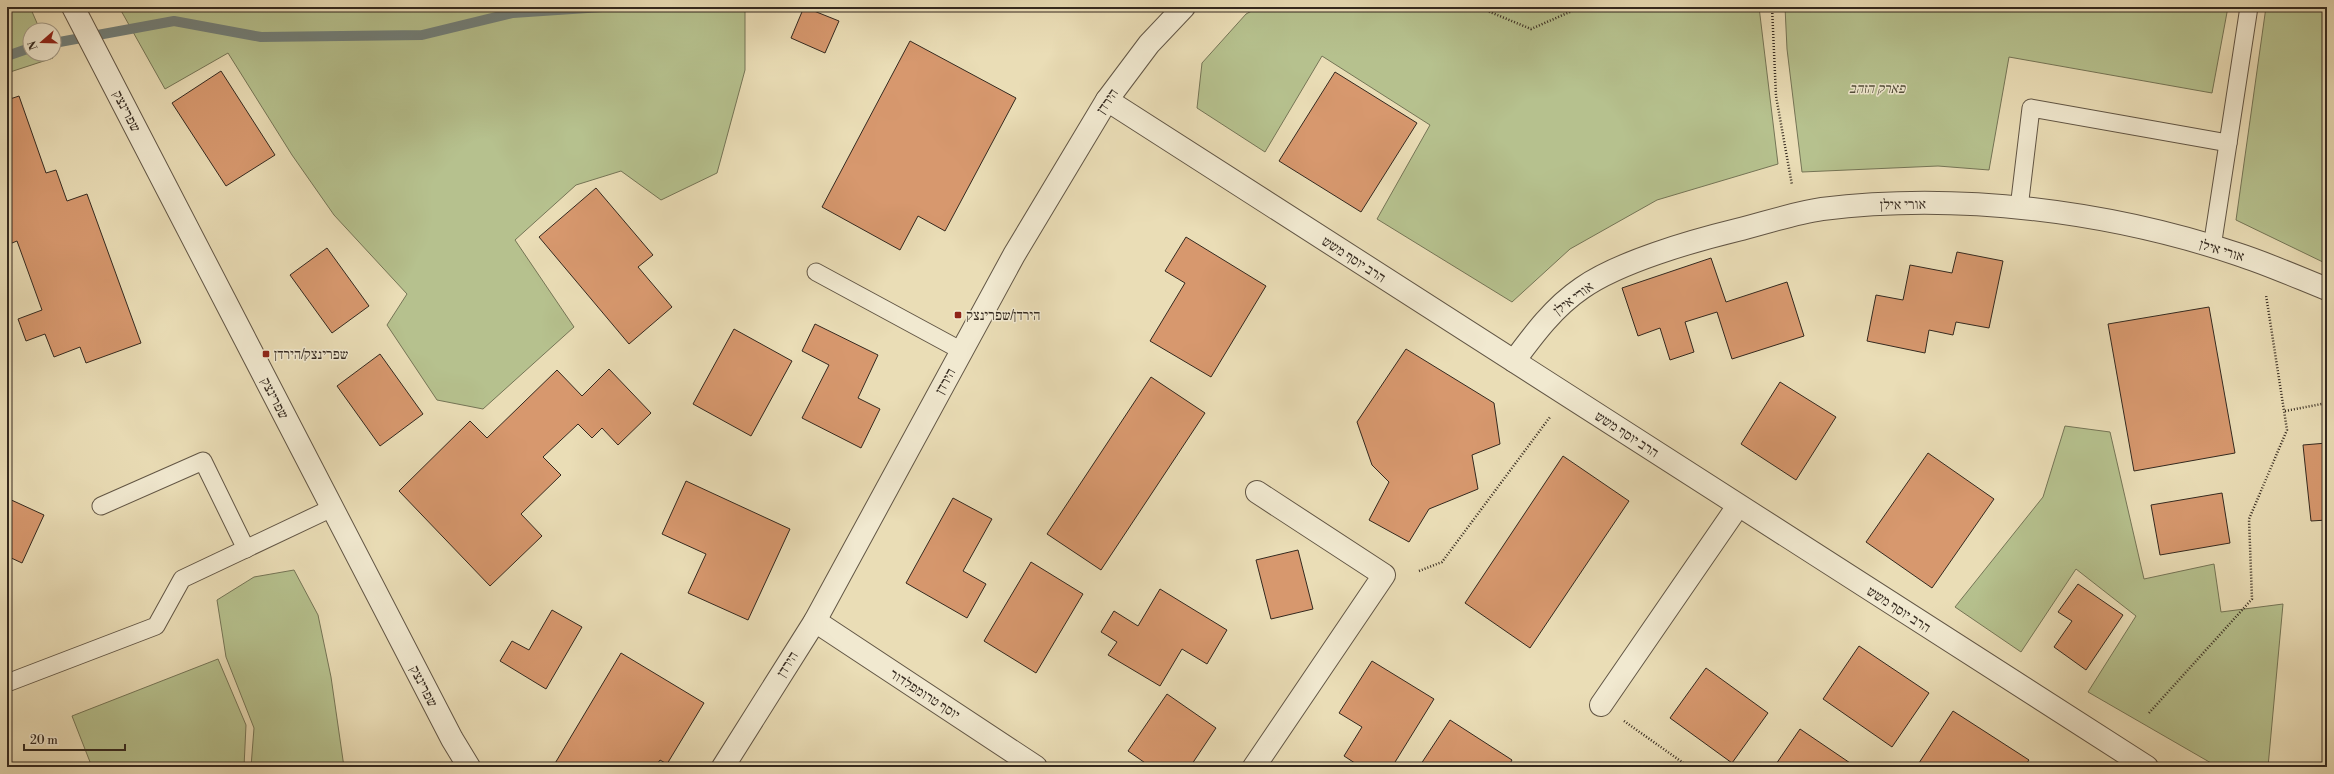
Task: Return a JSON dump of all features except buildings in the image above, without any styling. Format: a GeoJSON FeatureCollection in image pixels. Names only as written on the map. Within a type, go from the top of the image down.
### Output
{"type":"FeatureCollection","features":[{"type":"Feature","properties":{"kind":"street","name":"שפרינצק"},"geometry":{"type":"LineString","coordinates":[[73,7],[452,740],[469,767]]}},
{"type":"Feature","properties":{"kind":"street","name":"הירדן"},"geometry":{"type":"LineString","coordinates":[[723,767],[815,621],[1014,255],[1107,100],[1149,44],[1184,7]]}},
{"type":"Feature","properties":{"kind":"street","name":"הרב יוסף משש"},"geometry":{"type":"LineString","coordinates":[[1107,100],[2147,767]]}},
{"type":"Feature","properties":{"kind":"street","name":"אורי אילן"},"geometry":{"type":"LineString","coordinates":[[1514,361],[1544,320],[1582,287],[1627,264],[1714,236],[1820,209],[1905,202],[2019,208],[2132,225],[2212,247],[2261,263],[2327,289]]}},
{"type":"Feature","properties":{"kind":"street"},"geometry":{"type":"LineString","coordinates":[[1254,767],[1384,575],[1257,492]]}},
{"type":"Feature","properties":{"kind":"street"},"geometry":{"type":"LineString","coordinates":[[1601,705],[1738,506]]}},
{"type":"Feature","properties":{"kind":"street","name":"יוסף טרומפלדור"},"geometry":{"type":"LineString","coordinates":[[815,621],[1036,767]]}},
{"type":"Feature","properties":{"kind":"lane"},"geometry":{"type":"LineString","coordinates":[[2212,247],[2249,7]]}},
{"type":"Feature","properties":{"kind":"lane"},"geometry":{"type":"LineString","coordinates":[[2019,208],[2031,108],[2228,143]]}},
{"type":"Feature","properties":{"kind":"lane"},"geometry":{"type":"LineString","coordinates":[[816,272],[962,351]]}},
{"type":"Feature","properties":{"kind":"lane"},"geometry":{"type":"LineString","coordinates":[[101,506],[202,461],[246,549]]}},
{"type":"Feature","properties":{"kind":"lane"},"geometry":{"type":"LineString","coordinates":[[7,683],[156,626],[182,579],[332,508]]}},
{"type":"Feature","properties":{"kind":"path"},"geometry":{"type":"LineString","coordinates":[[1478,7],[1531,29],[1581,7]]}},
{"type":"Feature","properties":{"kind":"path"},"geometry":{"type":"LineString","coordinates":[[1772,7],[1776,96],[1797,215]]}},
{"type":"Feature","properties":{"kind":"path"},"geometry":{"type":"LineString","coordinates":[[2149,713],[2252,598],[2249,519],[2287,430],[2261,263]]}},
{"type":"Feature","properties":{"kind":"path"},"geometry":{"type":"LineString","coordinates":[[2285,411],[2327,403]]}},
{"type":"Feature","properties":{"kind":"path"},"geometry":{"type":"LineString","coordinates":[[1419,571],[1442,562],[1554,413]]}},
{"type":"Feature","properties":{"kind":"path"},"geometry":{"type":"LineString","coordinates":[[1601,705],[1689,767]]}},
{"type":"Feature","properties":{"kind":"green space"},"geometry":{"type":"Polygon","coordinates":[[[7,7],[30,7],[37,22],[22,22],[22,62],[41,62],[7,73],[7,7]]]}},
{"type":"Feature","properties":{"kind":"green space"},"geometry":{"type":"Polygon","coordinates":[[[119,7],[745,7],[745,70],[717,173],[661,200],[621,171],[576,185],[515,240],[574,327],[483,409],[437,400],[387,325],[407,294],[334,215],[292,155],[228,53],[165,89],[119,7]]]}},
{"type":"Feature","properties":{"kind":"green space"},"geometry":{"type":"Polygon","coordinates":[[[1259,7],[1759,7],[1778,164],[1657,200],[1570,249],[1512,302],[1377,219],[1430,125],[1322,56],[1265,152],[1197,108],[1202,63],[1246,14],[1259,7]]]}},
{"type":"Feature","properties":{"kind":"green space","name":"פארק הזהב"},"geometry":{"type":"Polygon","coordinates":[[[1785,7],[2228,7],[2212,93],[2009,57],[1989,170],[1938,166],[1802,172],[1787,49],[1785,7]]]}},
{"type":"Feature","properties":{"kind":"green space"},"geometry":{"type":"Polygon","coordinates":[[[2266,7],[2327,7],[2327,264],[2236,220],[2266,7]]]}},
{"type":"Feature","properties":{"kind":"green space"},"geometry":{"type":"Polygon","coordinates":[[[2065,426],[2110,432],[2144,579],[2214,564],[2221,612],[2283,604],[2268,767],[2218,767],[2088,692],[2136,616],[2076,569],[2021,652],[1955,607],[2043,497],[2065,426]]]}},
{"type":"Feature","properties":{"kind":"green space"},"geometry":{"type":"Polygon","coordinates":[[[294,570],[318,615],[331,677],[344,767],[251,767],[254,728],[226,657],[217,600],[254,577],[294,570]]]}},
{"type":"Feature","properties":{"kind":"green space"},"geometry":{"type":"Polygon","coordinates":[[[218,659],[246,725],[244,767],[92,767],[72,716],[218,659]]]}},
{"type":"Feature","properties":{"kind":"waterway"},"geometry":{"type":"LineString","coordinates":[[62,42],[174,21],[261,37],[422,35],[513,13],[602,7]]}},
{"type":"Feature","properties":{"kind":"waterway"},"geometry":{"type":"LineString","coordinates":[[1057,7],[1091,7]]}},
{"type":"Feature","properties":{"kind":"waterway"},"geometry":{"type":"LineString","coordinates":[[7,56],[22,51]]}},
{"type":"Feature","properties":{"kind":"place","name":"הירדן/שפרינצק"},"geometry":{"type":"Point","coordinates":[958,315]}},
{"type":"Feature","properties":{"kind":"place","name":"שפרינצק/הירדן"},"geometry":{"type":"Point","coordinates":[266,354]}}]}
